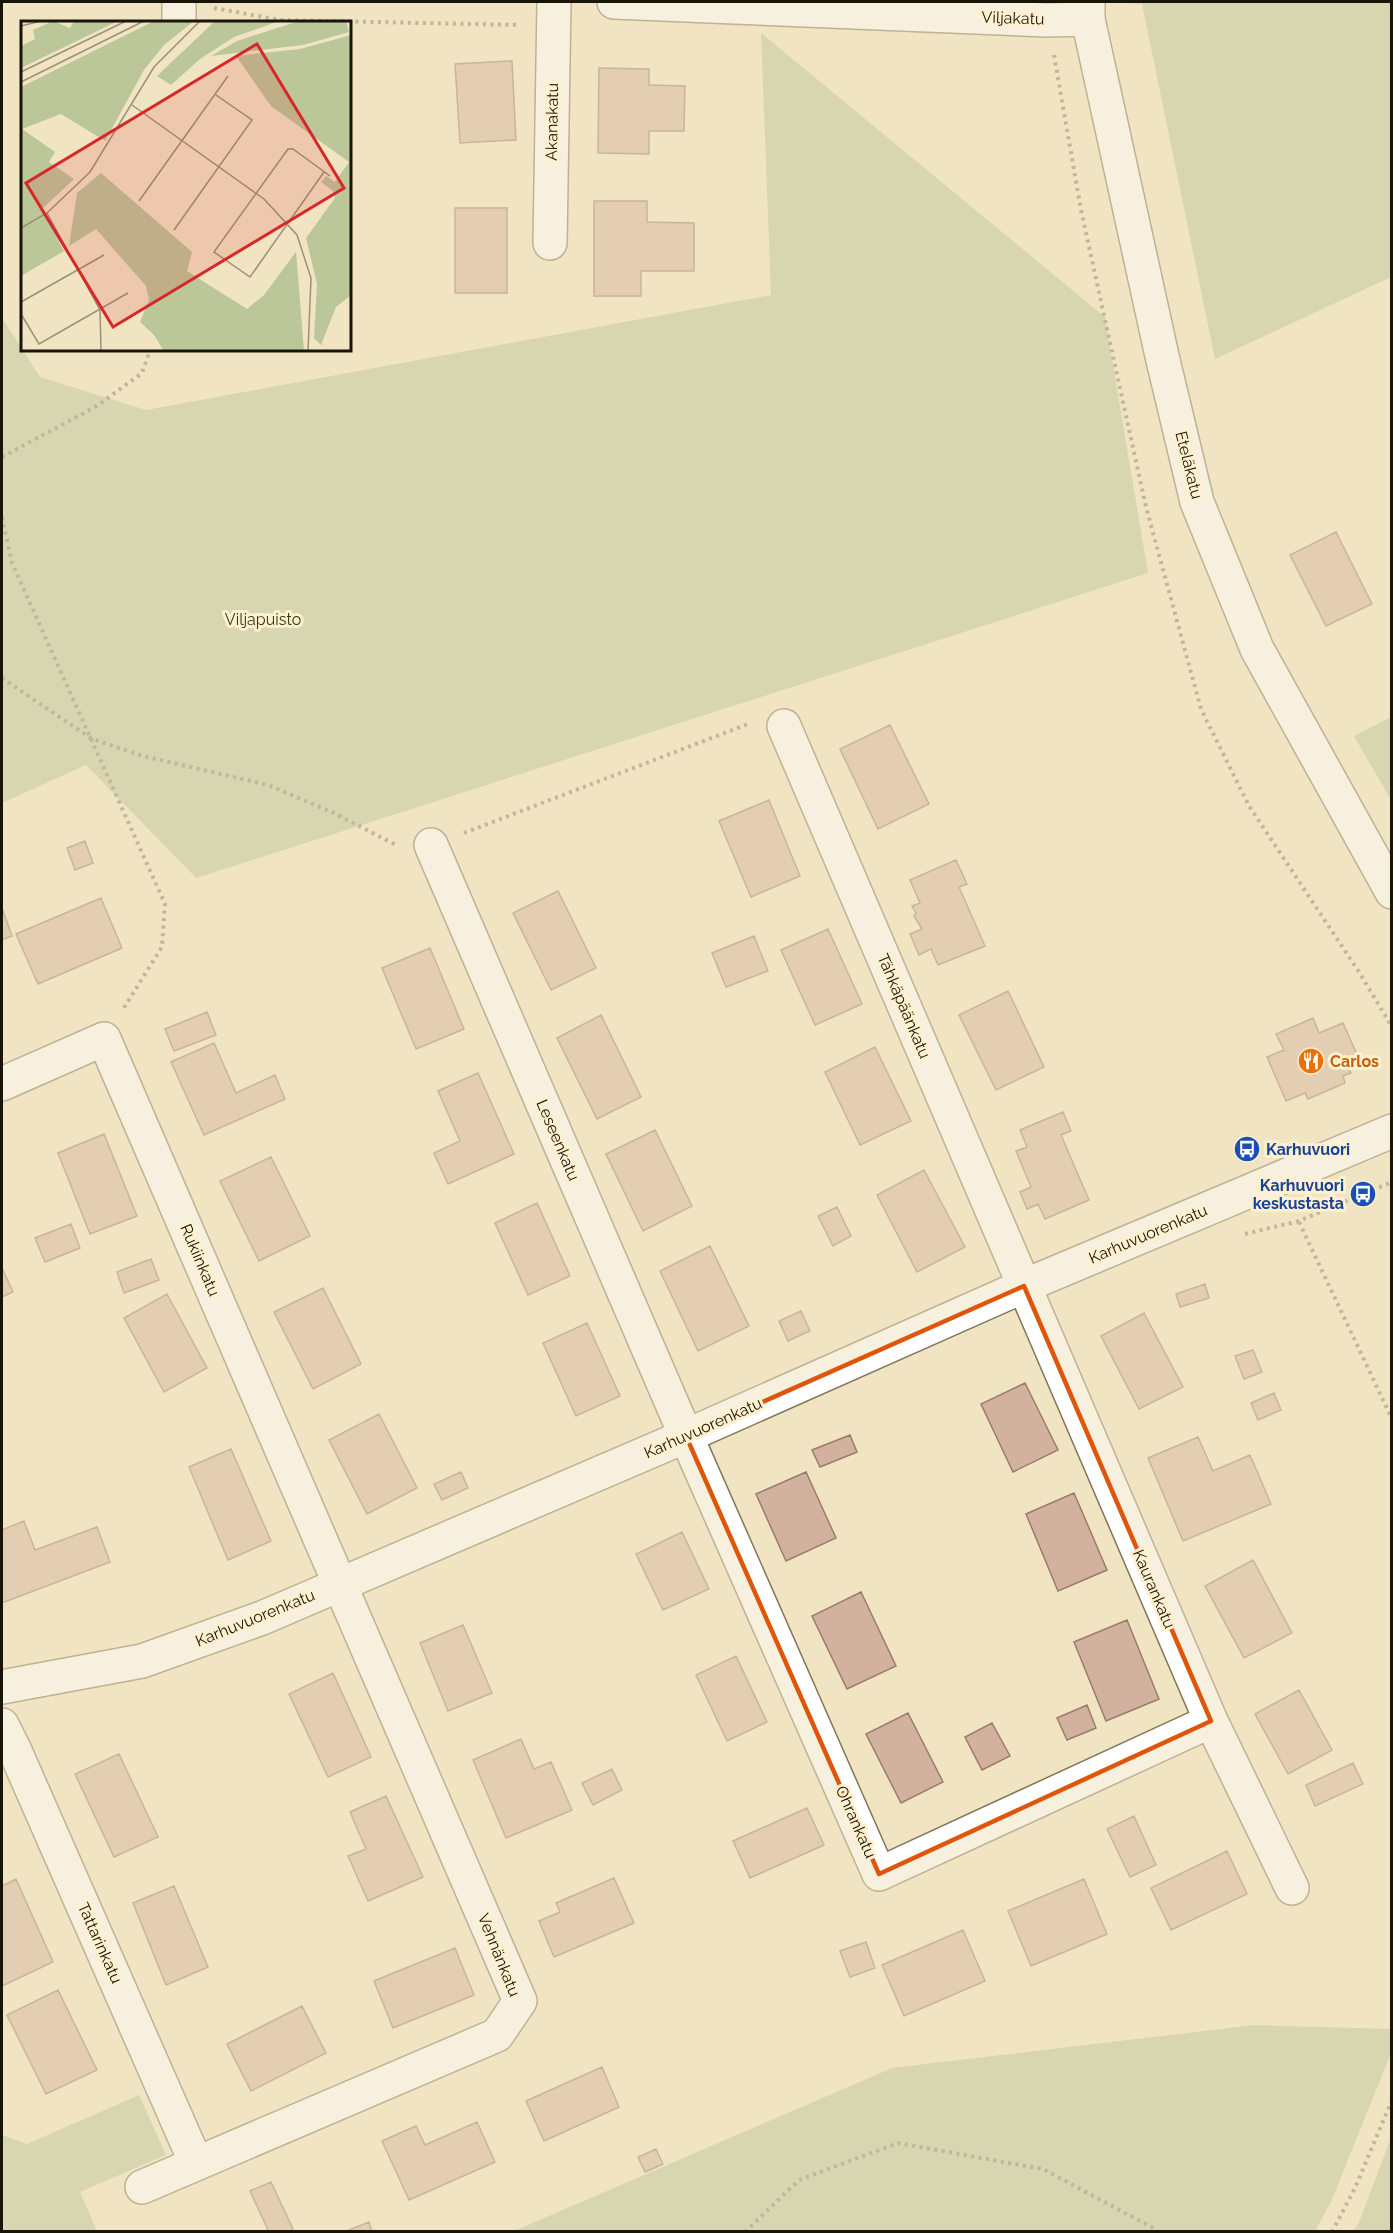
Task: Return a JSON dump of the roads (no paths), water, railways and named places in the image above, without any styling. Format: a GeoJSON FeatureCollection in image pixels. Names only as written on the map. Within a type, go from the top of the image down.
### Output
{"type":"FeatureCollection","features":[{"type":"Feature","properties":{"kind":"street"},"geometry":{"type":"LineString","coordinates":[[178,21],[179,2]]}},
{"type":"Feature","properties":{"kind":"street","name":"Akanakatu"},"geometry":{"type":"LineString","coordinates":[[550,243],[554,2]]}},
{"type":"Feature","properties":{"kind":"street","name":"Viljakatu"},"geometry":{"type":"LineString","coordinates":[[614,2],[1046,20],[1088,10]]}},
{"type":"Feature","properties":{"kind":"street","name":"Eteläkatu"},"geometry":{"type":"LineString","coordinates":[[1088,10],[1162,356],[1197,502],[1257,649],[1392,892]]}},
{"type":"Feature","properties":{"kind":"street","name":"Tähkäpäänkatu"},"geometry":{"type":"LineString","coordinates":[[784,726],[1024,1286]]}},
{"type":"Feature","properties":{"kind":"street","name":"Leseenkatu"},"geometry":{"type":"LineString","coordinates":[[431,845],[686,1436]]}},
{"type":"Feature","properties":{"kind":"street","name":"Rukiinkatu"},"geometry":{"type":"LineString","coordinates":[[2,1084],[104,1039],[340,1584]]}},
{"type":"Feature","properties":{"kind":"street","name":"Karhuvuorenkatu"},"geometry":{"type":"LineString","coordinates":[[2,1687],[142,1661],[262,1618],[686,1436],[1024,1286],[1392,1131]]}},
{"type":"Feature","properties":{"kind":"street","name":"Kaurankatu"},"geometry":{"type":"LineString","coordinates":[[1024,1286],[1211,1721],[1292,1888]]}},
{"type":"Feature","properties":{"kind":"street","name":"Ohrankatu"},"geometry":{"type":"LineString","coordinates":[[686,1436],[879,1874],[1211,1721]]}},
{"type":"Feature","properties":{"kind":"street","name":"Vehnänkatu"},"geometry":{"type":"LineString","coordinates":[[142,2187],[497,2035],[520,2001],[340,1584]]}},
{"type":"Feature","properties":{"kind":"street","name":"Tattarinkatu"},"geometry":{"type":"LineString","coordinates":[[2,1725],[196,2163]]}},
{"type":"Feature","properties":{"kind":"place","name":"Carlos"},"geometry":{"type":"Point","coordinates":[1311,1061]}},
{"type":"Feature","properties":{"kind":"place","name":"Karhuvuori"},"geometry":{"type":"Point","coordinates":[1247,1149]}},
{"type":"Feature","properties":{"kind":"place","name":"Karhuvuori keskustasta"},"geometry":{"type":"Point","coordinates":[1363,1194]}},
{"type":"Feature","properties":{"kind":"park label","name":"Viljapuisto"},"geometry":{"type":"Point","coordinates":[263,619]}}]}
